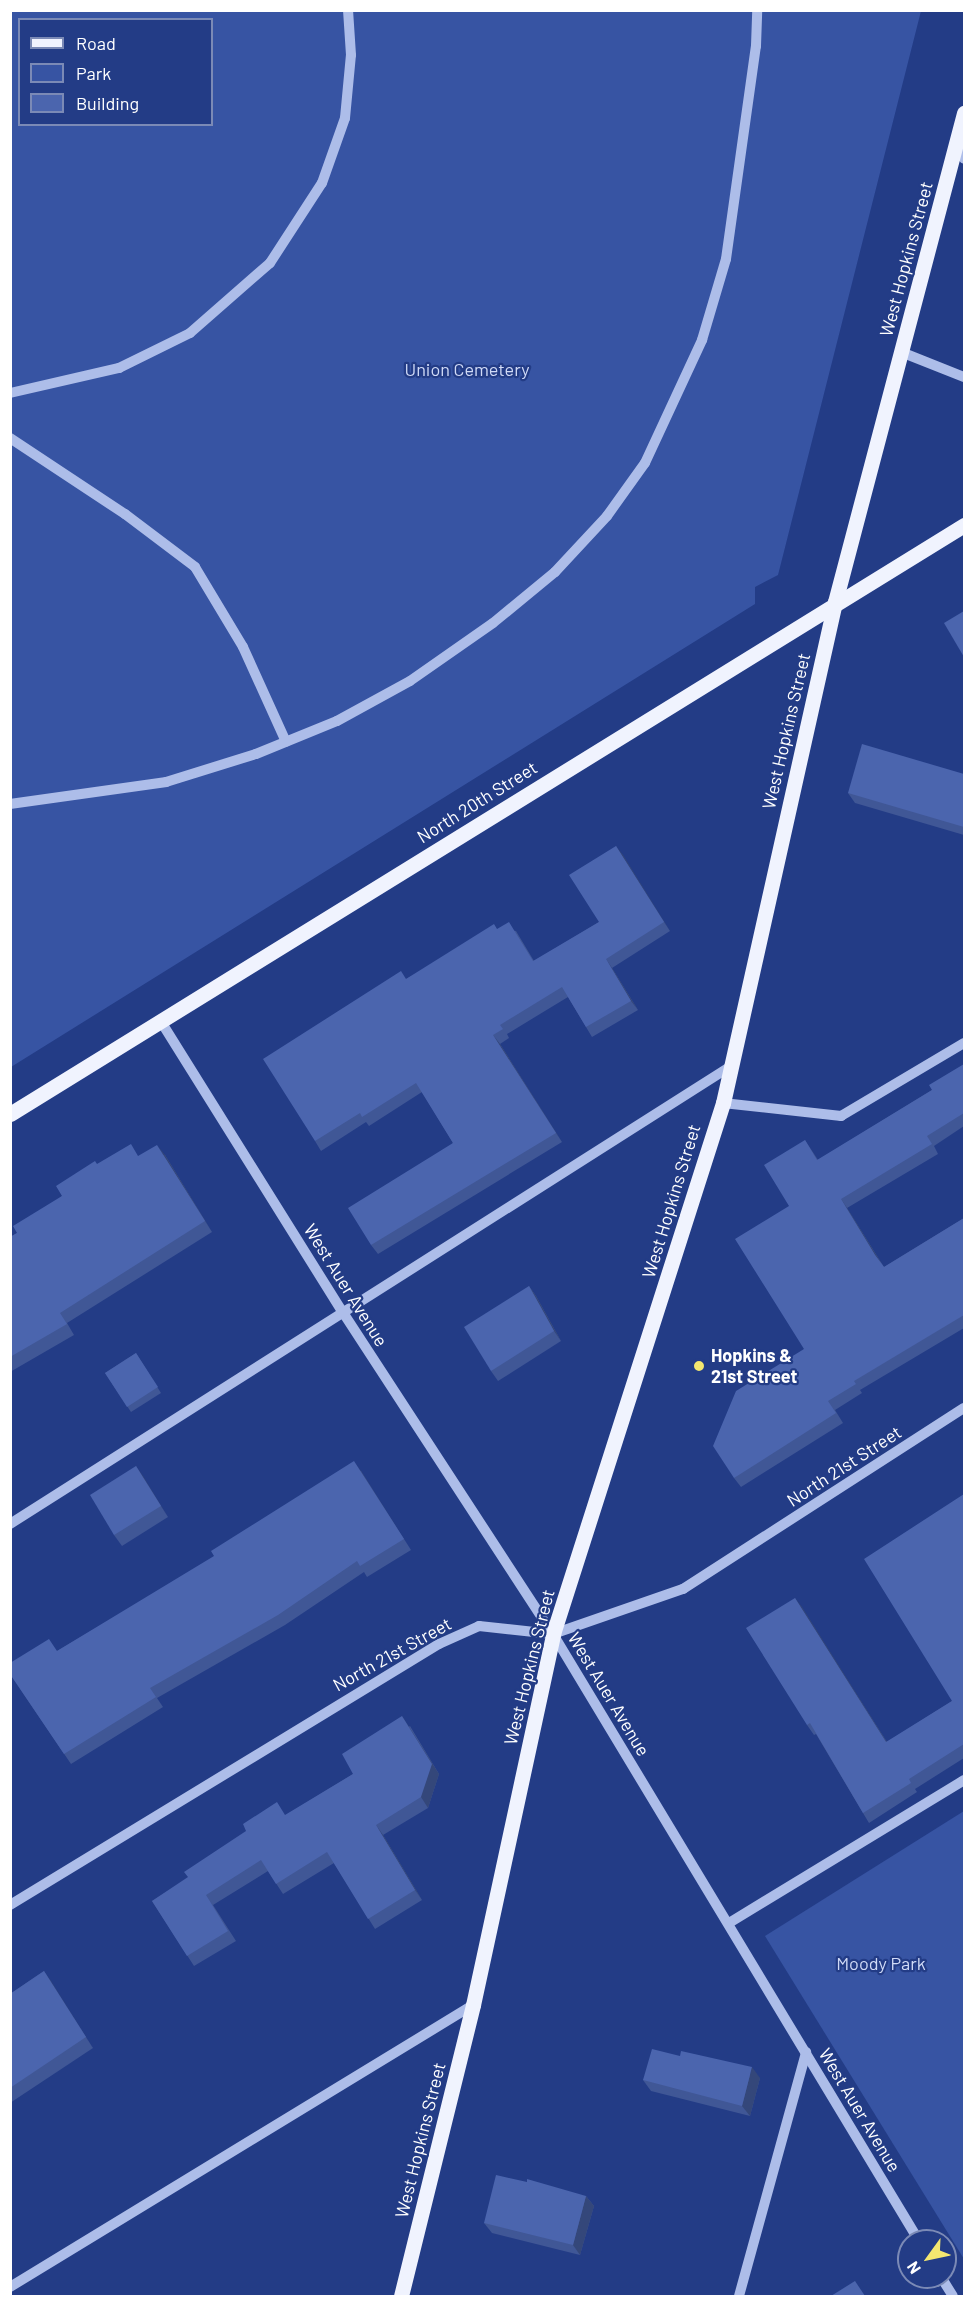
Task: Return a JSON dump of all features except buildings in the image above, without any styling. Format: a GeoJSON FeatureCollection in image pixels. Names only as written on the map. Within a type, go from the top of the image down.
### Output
{"type":"FeatureCollection","features":[{"type":"Feature","properties":{"kind":"main road","name":"West Hopkins Street"},"geometry":{"type":"LineString","coordinates":[[401,2296],[473,2005],[553,1634],[723,1102],[835,602],[964,113]]}},
{"type":"Feature","properties":{"kind":"main road","name":"North 20th Street"},"geometry":{"type":"LineString","coordinates":[[10,1114],[835,602],[964,525]]}},
{"type":"Feature","properties":{"kind":"street"},"geometry":{"type":"LineString","coordinates":[[10,393],[119,368],[190,333],[270,263],[322,183],[345,118],[351,55],[348,10]]}},
{"type":"Feature","properties":{"kind":"street"},"geometry":{"type":"LineString","coordinates":[[10,804],[166,782],[286,742],[337,721],[410,681],[493,623],[555,572],[607,516],[645,463],[702,340],[726,259],[756,46],[758,10]]}},
{"type":"Feature","properties":{"kind":"street"},"geometry":{"type":"LineString","coordinates":[[956,146],[964,159]]}},
{"type":"Feature","properties":{"kind":"street"},"geometry":{"type":"LineString","coordinates":[[901,352],[964,377]]}},
{"type":"Feature","properties":{"kind":"street"},"geometry":{"type":"LineString","coordinates":[[10,438],[125,514],[195,567],[243,647],[286,742]]}},
{"type":"Feature","properties":{"kind":"street","name":"West Auer Avenue"},"geometry":{"type":"LineString","coordinates":[[160,1020],[344,1314],[553,1634],[912,2229]]}},
{"type":"Feature","properties":{"kind":"street"},"geometry":{"type":"LineString","coordinates":[[723,1102],[841,1116],[964,1043]]}},
{"type":"Feature","properties":{"kind":"street"},"geometry":{"type":"LineString","coordinates":[[10,1524],[344,1314],[731,1066]]}},
{"type":"Feature","properties":{"kind":"street","name":"North 21st Street"},"geometry":{"type":"LineString","coordinates":[[10,1905],[439,1644],[478,1626],[553,1634],[683,1589],[964,1408]]}},
{"type":"Feature","properties":{"kind":"street"},"geometry":{"type":"LineString","coordinates":[[729,1923],[964,1780]]}},
{"type":"Feature","properties":{"kind":"street"},"geometry":{"type":"LineString","coordinates":[[10,2287],[473,2005]]}},
{"type":"Feature","properties":{"kind":"street"},"geometry":{"type":"LineString","coordinates":[[739,2296],[806,2052]]}},
{"type":"Feature","properties":{"kind":"green space","name":"Union Cemetery"},"geometry":{"type":"Polygon","coordinates":[[[11,11],[921,11],[778,575],[755,587],[755,604],[11,1067],[11,11]]]}},
{"type":"Feature","properties":{"kind":"green space","name":"Moody Park"},"geometry":{"type":"Polygon","coordinates":[[[964,1811],[964,2259],[957,2248],[957,2229],[946,2229],[765,1936],[964,1811]]]}},
{"type":"Feature","properties":{"kind":"place","name":"Hopkins & 21st Street"},"geometry":{"type":"Point","coordinates":[699,1366]}}]}
